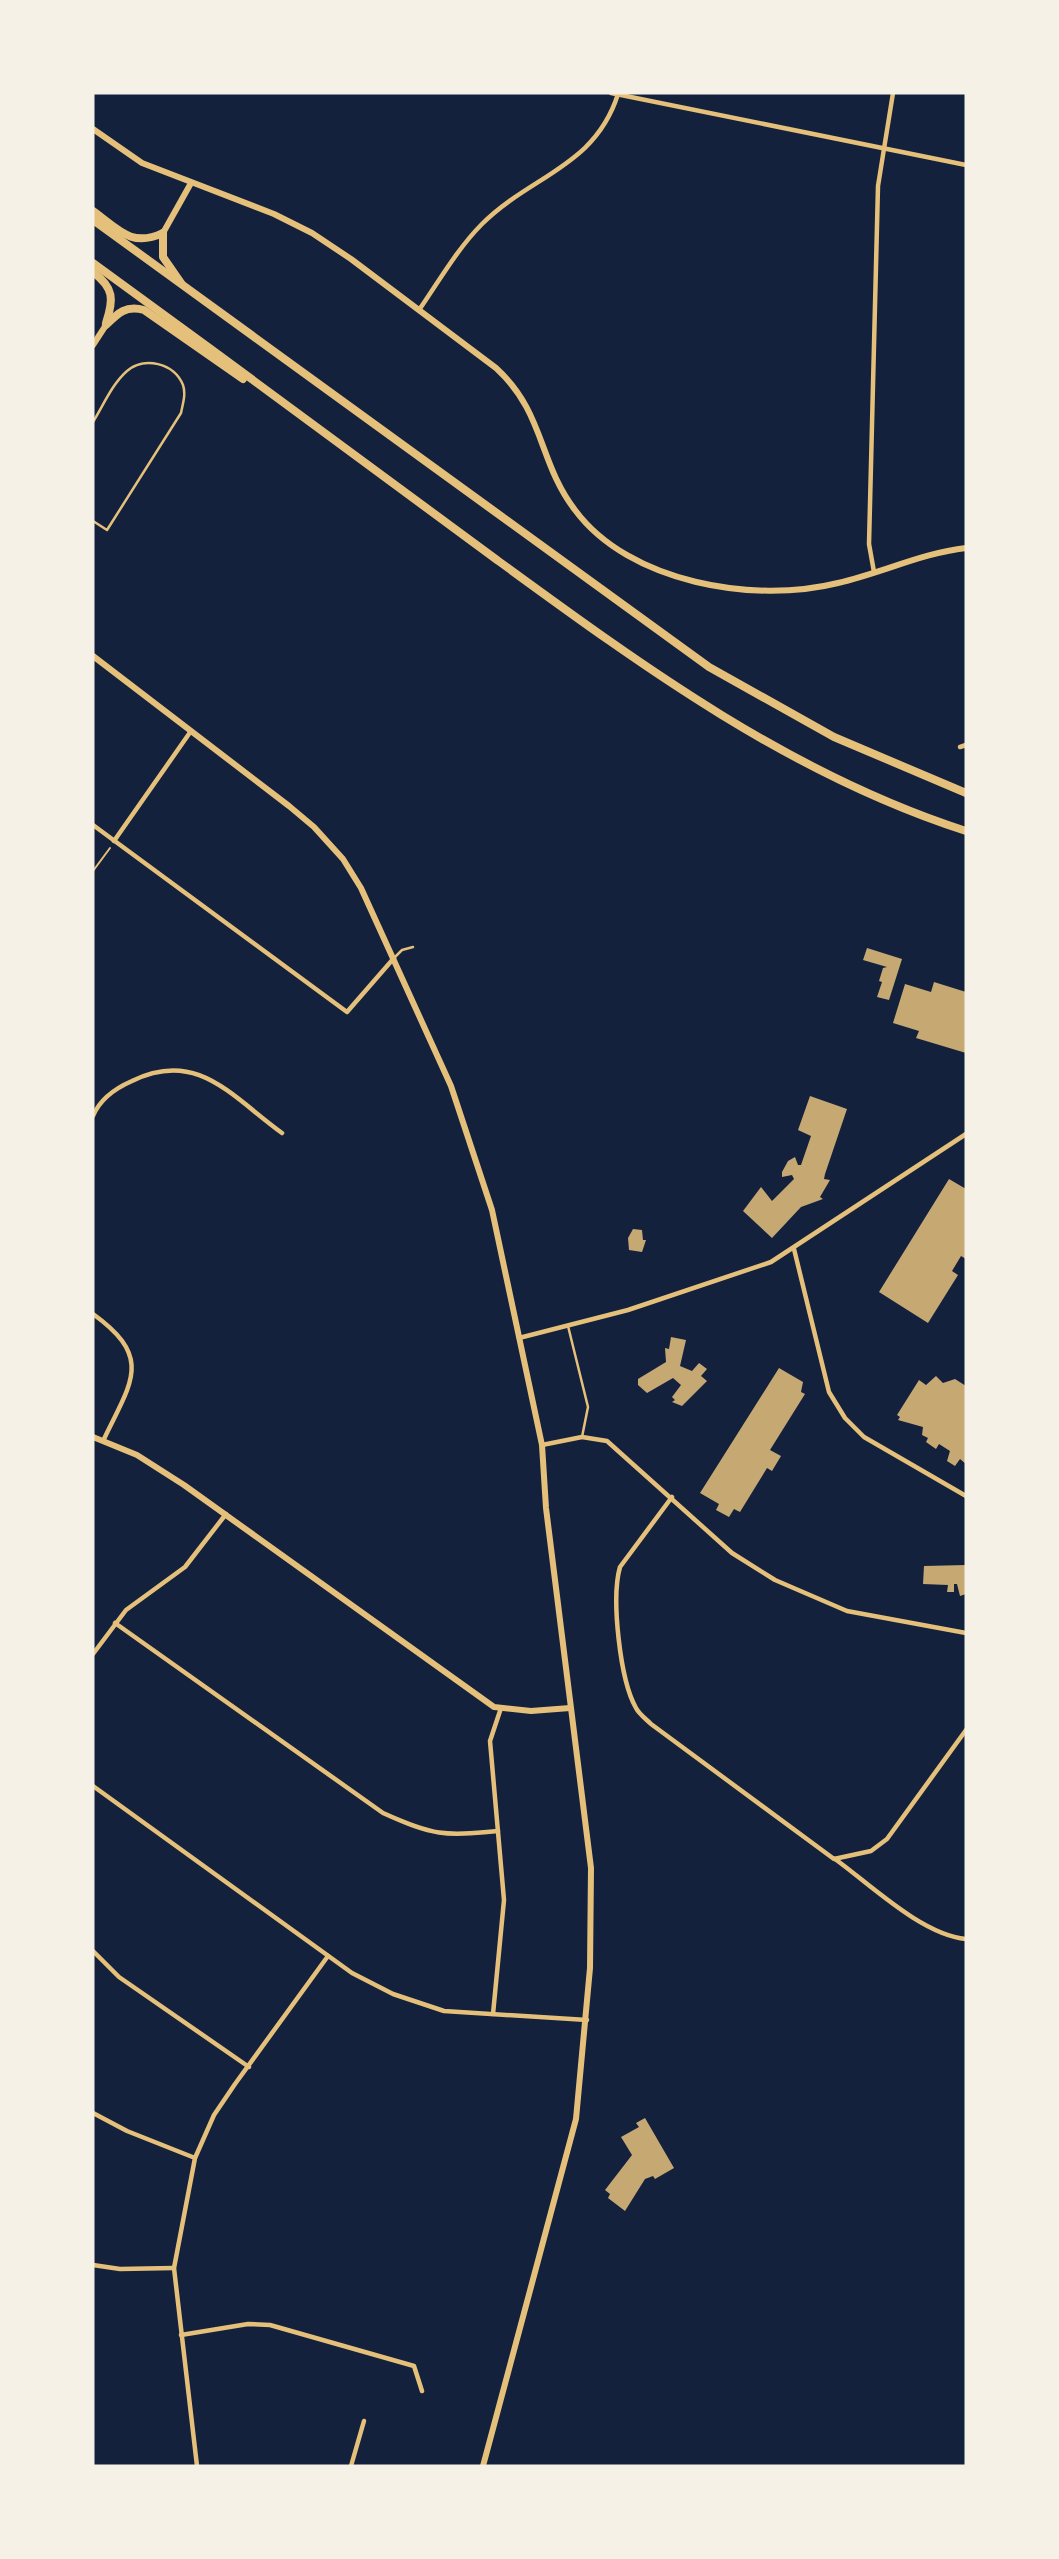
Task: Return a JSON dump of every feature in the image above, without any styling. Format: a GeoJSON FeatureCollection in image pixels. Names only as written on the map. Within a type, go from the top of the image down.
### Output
{"type":"FeatureCollection","features":[{"type":"Feature","properties":{"kind":"highway"},"geometry":{"type":"LineString","coordinates":[[93,211],[132,238],[148,239],[163,233],[163,257],[182,285]]}},
{"type":"Feature","properties":{"kind":"highway"},"geometry":{"type":"LineString","coordinates":[[93,220],[709,667],[834,737],[966,793]]}},
{"type":"Feature","properties":{"kind":"highway"},"geometry":{"type":"LineString","coordinates":[[93,263],[632,659],[693,699],[786,753],[860,789],[966,831]]}},
{"type":"Feature","properties":{"kind":"highway"},"geometry":{"type":"LineString","coordinates":[[93,272],[105,281],[112,294],[112,306],[106,324]]}},
{"type":"Feature","properties":{"kind":"highway"},"geometry":{"type":"LineString","coordinates":[[106,324],[128,308],[144,310],[283,405]]}},
{"type":"Feature","properties":{"kind":"street"},"geometry":{"type":"LineString","coordinates":[[611,93],[966,165]]}},
{"type":"Feature","properties":{"kind":"street"},"geometry":{"type":"LineString","coordinates":[[874,572],[869,544],[878,186],[882,146],[893,93]]}},
{"type":"Feature","properties":{"kind":"street"},"geometry":{"type":"LineString","coordinates":[[419,310],[481,225],[503,205],[574,160],[591,144],[605,125],[618,94]]}},
{"type":"Feature","properties":{"kind":"street"},"geometry":{"type":"LineString","coordinates":[[93,129],[142,163],[291,222],[351,259],[496,368],[514,386],[530,409],[562,491],[586,523],[614,549],[666,573],[754,589],[820,587],[929,555],[966,548]]}},
{"type":"Feature","properties":{"kind":"street"},"geometry":{"type":"LineString","coordinates":[[163,233],[191,183]]}},
{"type":"Feature","properties":{"kind":"street"},"geometry":{"type":"LineString","coordinates":[[93,345],[106,324]]}},
{"type":"Feature","properties":{"kind":"street"},"geometry":{"type":"LineString","coordinates":[[93,656],[314,827],[343,859],[361,888],[452,1086],[492,1210],[542,1445],[546,1508],[592,1868],[587,2020],[576,2119],[569,2155],[510,2359],[483,2466]]}},
{"type":"Feature","properties":{"kind":"street"},"geometry":{"type":"LineString","coordinates":[[114,841],[192,730]]}},
{"type":"Feature","properties":{"kind":"street"},"geometry":{"type":"LineString","coordinates":[[93,825],[347,1012],[394,957]]}},
{"type":"Feature","properties":{"kind":"street"},"geometry":{"type":"LineString","coordinates":[[93,1112],[122,1085],[148,1073],[177,1068],[206,1077],[282,1133]]}},
{"type":"Feature","properties":{"kind":"street"},"geometry":{"type":"LineString","coordinates":[[519,1338],[628,1311],[750,1270],[794,1249],[966,1134]]}},
{"type":"Feature","properties":{"kind":"street"},"geometry":{"type":"LineString","coordinates":[[794,1249],[829,1392],[845,1418],[864,1437],[966,1496]]}},
{"type":"Feature","properties":{"kind":"street"},"geometry":{"type":"LineString","coordinates":[[93,1314],[120,1337],[130,1353],[134,1373],[104,1439]]}},
{"type":"Feature","properties":{"kind":"street"},"geometry":{"type":"LineString","coordinates":[[93,1437],[104,1439],[137,1455],[226,1514],[483,1700],[501,1708],[531,1711],[570,1708]]}},
{"type":"Feature","properties":{"kind":"street"},"geometry":{"type":"LineString","coordinates":[[542,1445],[582,1437],[607,1441],[732,1553],[775,1580],[847,1611],[966,1633]]}},
{"type":"Feature","properties":{"kind":"street"},"geometry":{"type":"LineString","coordinates":[[672,1497],[620,1567],[617,1580],[615,1608],[626,1678],[636,1708],[650,1724],[926,1926],[944,1936],[966,1939]]}},
{"type":"Feature","properties":{"kind":"street"},"geometry":{"type":"LineString","coordinates":[[93,1654],[115,1623],[141,1598],[185,1567],[226,1514]]}},
{"type":"Feature","properties":{"kind":"street"},"geometry":{"type":"LineString","coordinates":[[115,1623],[383,1813],[433,1834],[449,1836],[498,1831]]}},
{"type":"Feature","properties":{"kind":"street"},"geometry":{"type":"LineString","coordinates":[[493,2014],[504,1900],[490,1741],[501,1708]]}},
{"type":"Feature","properties":{"kind":"street"},"geometry":{"type":"LineString","coordinates":[[834,1858],[871,1851],[887,1839],[966,1730]]}},
{"type":"Feature","properties":{"kind":"street"},"geometry":{"type":"LineString","coordinates":[[93,1786],[352,1973],[393,1994],[444,2011],[587,2020]]}},
{"type":"Feature","properties":{"kind":"street"},"geometry":{"type":"LineString","coordinates":[[93,1951],[119,1977],[249,2067]]}},
{"type":"Feature","properties":{"kind":"street"},"geometry":{"type":"LineString","coordinates":[[197,2466],[174,2268],[195,2158],[214,2115],[328,1956]]}},
{"type":"Feature","properties":{"kind":"street"},"geometry":{"type":"LineString","coordinates":[[93,2112],[127,2131],[195,2158]]}},
{"type":"Feature","properties":{"kind":"street"},"geometry":{"type":"LineString","coordinates":[[93,2265],[120,2269],[174,2268]]}},
{"type":"Feature","properties":{"kind":"street"},"geometry":{"type":"LineString","coordinates":[[181,2334],[248,2324],[283,2328],[414,2366],[422,2391]]}},
{"type":"Feature","properties":{"kind":"street"},"geometry":{"type":"LineString","coordinates":[[351,2466],[364,2421]]}},
{"type":"Feature","properties":{"kind":"lane"},"geometry":{"type":"LineString","coordinates":[[93,422],[118,382],[138,364],[154,362],[165,367],[176,374],[183,385],[185,396],[181,412],[107,530],[93,521]]}},
{"type":"Feature","properties":{"kind":"lane"},"geometry":{"type":"LineString","coordinates":[[394,957],[402,950],[413,947]]}},
{"type":"Feature","properties":{"kind":"lane"},"geometry":{"type":"LineString","coordinates":[[568,1326],[588,1407],[582,1437]]}},
{"type":"Feature","properties":{"kind":"path"},"geometry":{"type":"LineString","coordinates":[[93,871],[114,841]]}},
{"type":"Feature","properties":{"kind":"building"},"geometry":{"type":"Polygon","coordinates":[[[867,948],[902,959],[889,1000],[877,997],[883,968],[887,967],[863,960],[867,948]]]}},
{"type":"Feature","properties":{"kind":"building"},"geometry":{"type":"Polygon","coordinates":[[[934,982],[966,992],[966,1053],[916,1038],[919,1031],[893,1023],[905,984],[931,992],[934,982]]]}},
{"type":"Feature","properties":{"kind":"building"},"geometry":{"type":"Polygon","coordinates":[[[810,1096],[847,1109],[825,1174],[824,1179],[830,1180],[820,1197],[823,1199],[801,1207],[772,1238],[743,1211],[761,1187],[772,1201],[794,1179],[792,1175],[782,1177],[782,1172],[788,1161],[795,1157],[798,1165],[801,1165],[811,1136],[798,1130],[810,1096]]]}},
{"type":"Feature","properties":{"kind":"building"},"geometry":{"type":"Polygon","coordinates":[[[949,1179],[966,1189],[966,1259],[961,1256],[952,1271],[958,1275],[928,1323],[879,1292],[949,1179]]]}},
{"type":"Feature","properties":{"kind":"building"},"geometry":{"type":"Polygon","coordinates":[[[633,1229],[642,1230],[643,1240],[646,1240],[642,1252],[629,1250],[628,1238],[633,1229]]]}},
{"type":"Feature","properties":{"kind":"building"},"geometry":{"type":"Polygon","coordinates":[[[671,1337],[686,1340],[680,1366],[692,1371],[699,1363],[707,1369],[701,1376],[707,1381],[682,1406],[672,1402],[675,1400],[672,1397],[681,1385],[673,1378],[647,1393],[638,1385],[638,1379],[666,1362],[665,1348],[669,1349],[671,1337]]]}},
{"type":"Feature","properties":{"kind":"building"},"geometry":{"type":"Polygon","coordinates":[[[779,1368],[803,1382],[801,1392],[805,1394],[770,1450],[781,1456],[772,1471],[767,1468],[740,1512],[734,1509],[729,1517],[716,1510],[719,1504],[700,1493],[779,1368]]]}},
{"type":"Feature","properties":{"kind":"building"},"geometry":{"type":"Polygon","coordinates":[[[936,1376],[943,1383],[955,1379],[966,1386],[966,1464],[960,1459],[955,1466],[947,1461],[950,1451],[939,1444],[936,1449],[926,1442],[928,1438],[922,1435],[923,1427],[898,1420],[900,1417],[897,1415],[919,1380],[926,1385],[936,1376]]]}},
{"type":"Feature","properties":{"kind":"building"},"geometry":{"type":"Polygon","coordinates":[[[966,1565],[966,1594],[960,1596],[957,1584],[954,1584],[954,1592],[947,1592],[948,1585],[923,1584],[924,1566],[966,1565]]]}},
{"type":"Feature","properties":{"kind":"building"},"geometry":{"type":"Polygon","coordinates":[[[645,2118],[674,2168],[655,2179],[653,2176],[645,2179],[625,2211],[608,2198],[610,2194],[605,2190],[632,2155],[621,2137],[639,2127],[636,2123],[645,2118]]]}}]}
